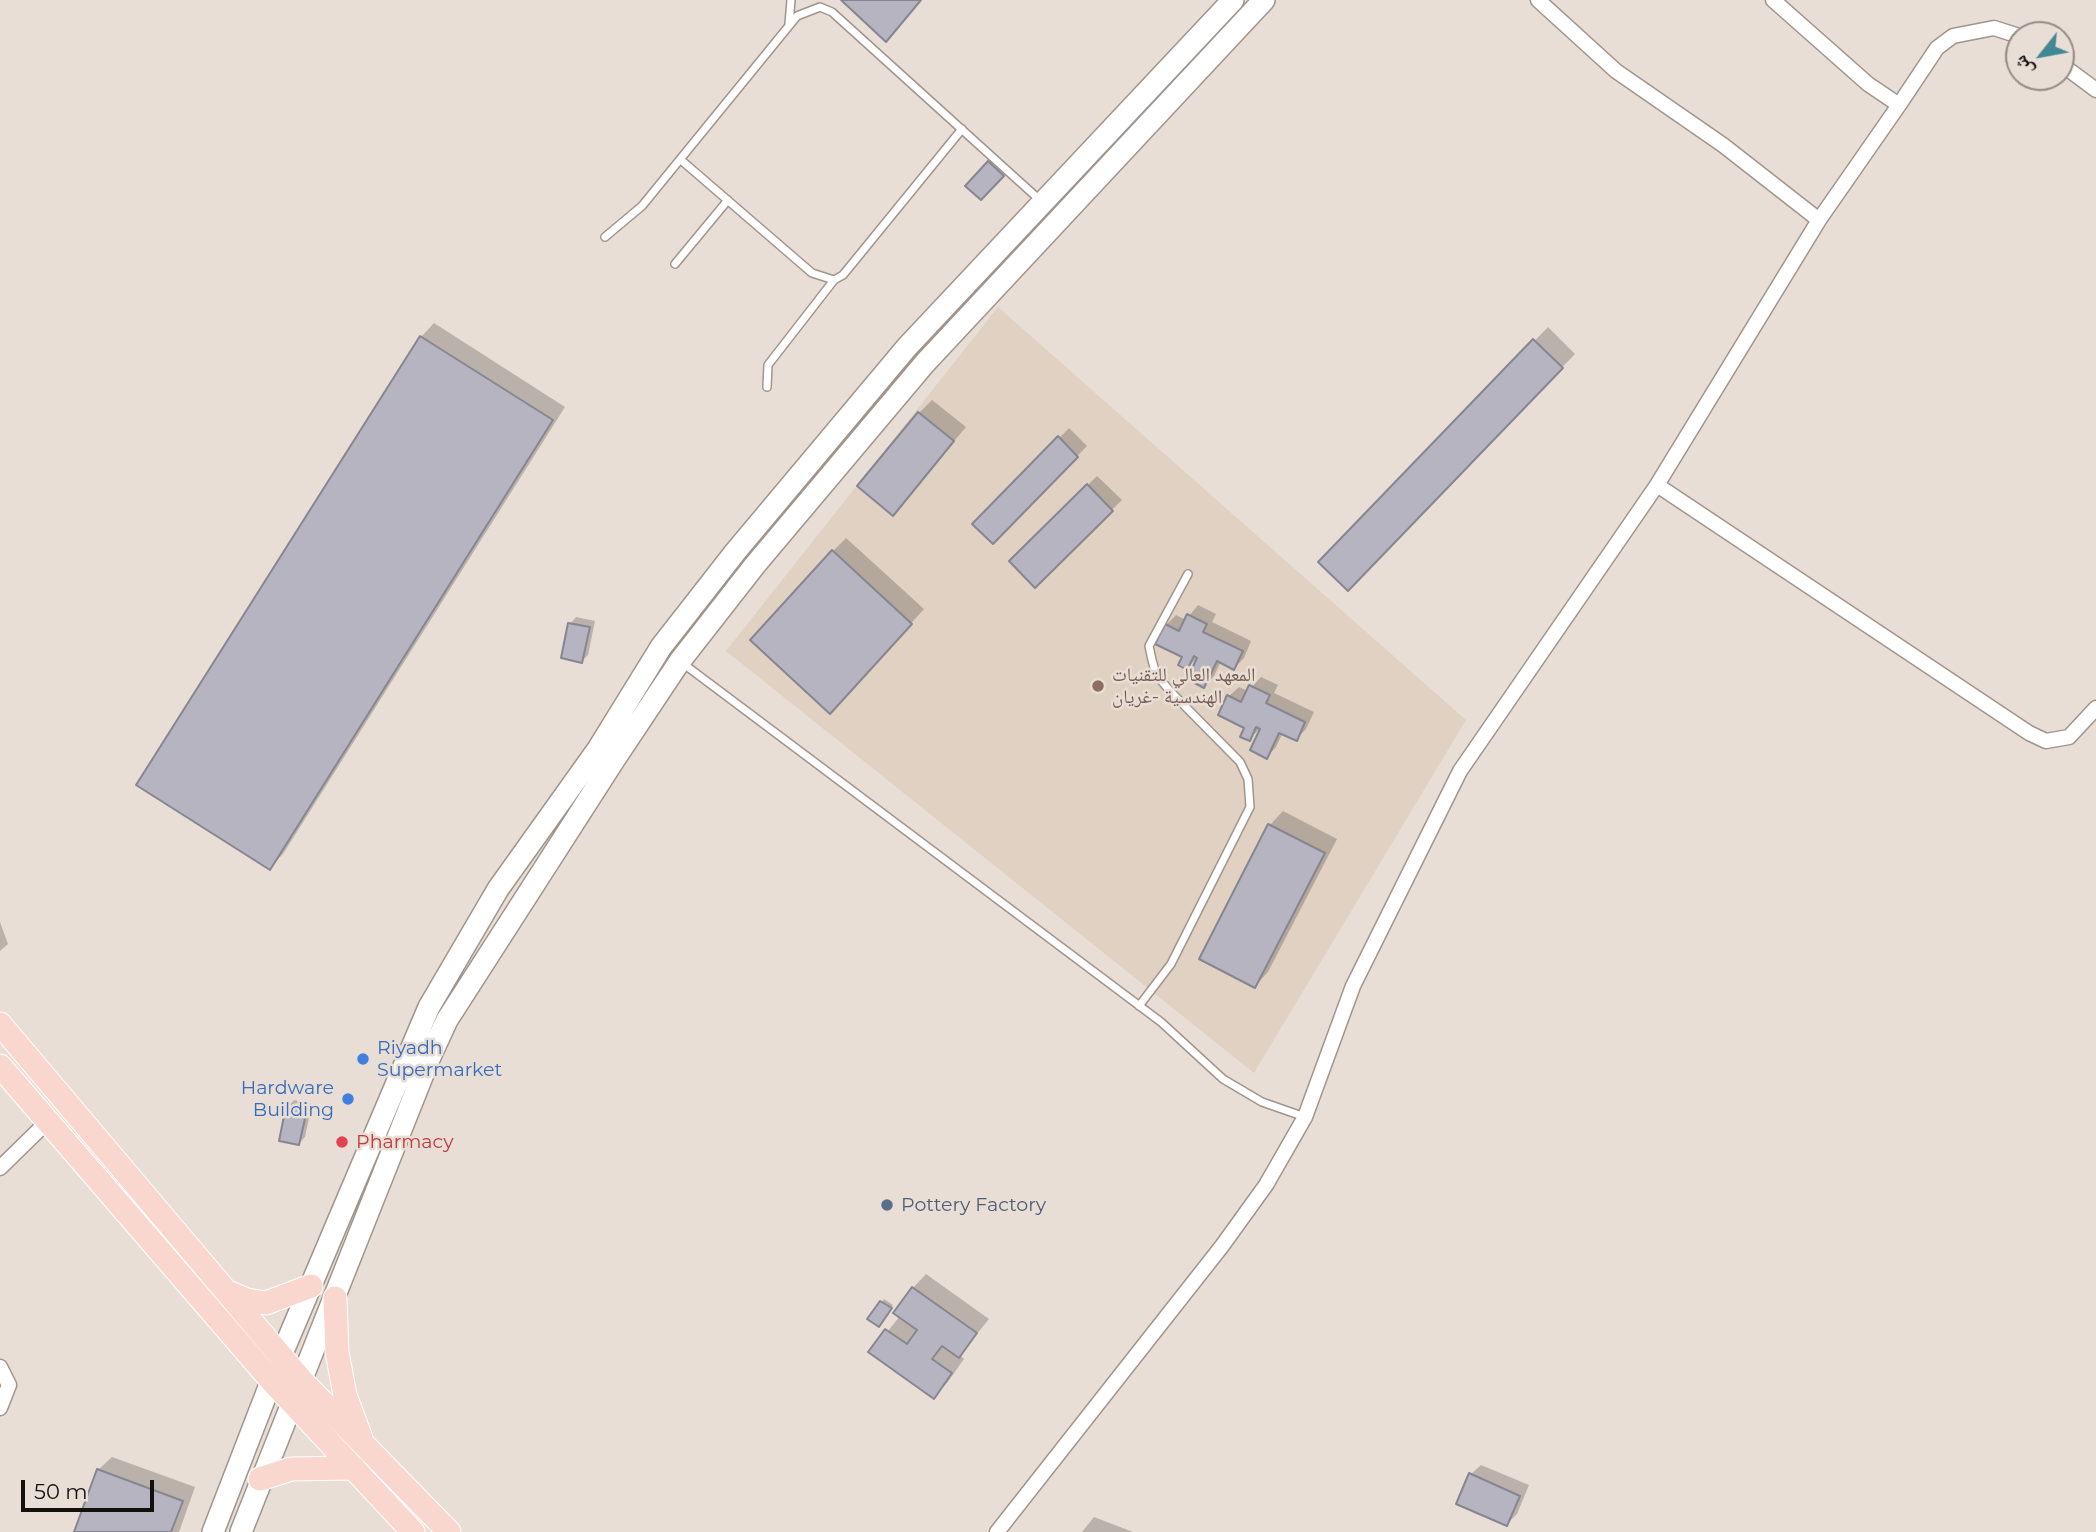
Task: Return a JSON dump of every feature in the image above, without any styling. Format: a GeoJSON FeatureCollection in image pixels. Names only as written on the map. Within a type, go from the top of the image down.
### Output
{"type":"FeatureCollection","features":[{"type":"Feature","properties":{"kind":"main road"},"geometry":{"type":"LineString","coordinates":[[240,1532],[447,1020],[606,754],[661,647],[736,551],[907,347],[1233,0]]}},
{"type":"Feature","properties":{"kind":"main road"},"geometry":{"type":"LineString","coordinates":[[213,1532],[271,1380],[429,1007],[498,889],[755,565],[925,363],[1264,0]]}},
{"type":"Feature","properties":{"kind":"main road"},"geometry":{"type":"LineString","coordinates":[[1014,234],[1030,251]]}},
{"type":"Feature","properties":{"kind":"main road"},"geometry":{"type":"LineString","coordinates":[[429,1007],[447,1020]]}},
{"type":"Feature","properties":{"kind":"main road"},"geometry":{"type":"LineString","coordinates":[[0,1024],[302,1381],[413,1532]]}},
{"type":"Feature","properties":{"kind":"main road"},"geometry":{"type":"LineString","coordinates":[[0,1066],[291,1402],[449,1532]]}},
{"type":"Feature","properties":{"kind":"main road"},"geometry":{"type":"LineString","coordinates":[[226,1290],[247,1300],[266,1303],[311,1286]]}},
{"type":"Feature","properties":{"kind":"main road"},"geometry":{"type":"LineString","coordinates":[[335,1298],[337,1352],[359,1458]]}},
{"type":"Feature","properties":{"kind":"main road"},"geometry":{"type":"LineString","coordinates":[[260,1479],[291,1469],[359,1458]]}},
{"type":"Feature","properties":{"kind":"street"},"geometry":{"type":"LineString","coordinates":[[1538,0],[1616,71],[1723,145],[1819,219]]}},
{"type":"Feature","properties":{"kind":"street"},"geometry":{"type":"LineString","coordinates":[[1773,0],[1868,84],[1899,105]]}},
{"type":"Feature","properties":{"kind":"street"},"geometry":{"type":"LineString","coordinates":[[997,1532],[1222,1246],[1266,1185],[1306,1117],[1353,986],[1460,771],[1657,485],[1819,219],[1937,48],[1953,36],[1994,28],[2005,32]]}},
{"type":"Feature","properties":{"kind":"street"},"geometry":{"type":"LineString","coordinates":[[2075,74],[2096,90]]}},
{"type":"Feature","properties":{"kind":"street"},"geometry":{"type":"LineString","coordinates":[[1657,485],[2029,733],[2046,741],[2069,737],[2096,708]]}},
{"type":"Feature","properties":{"kind":"street"},"geometry":{"type":"LineString","coordinates":[[0,1168],[47,1122]]}},
{"type":"Feature","properties":{"kind":"street"},"geometry":{"type":"LineString","coordinates":[[0,1367],[9,1385],[0,1408]]}},
{"type":"Feature","properties":{"kind":"lane"},"geometry":{"type":"LineString","coordinates":[[789,24],[791,0]]}},
{"type":"Feature","properties":{"kind":"lane"},"geometry":{"type":"LineString","coordinates":[[818,0],[1043,203]]}},
{"type":"Feature","properties":{"kind":"lane"},"geometry":{"type":"LineString","coordinates":[[605,237],[642,206],[797,16],[812,8],[832,12]]}},
{"type":"Feature","properties":{"kind":"lane"},"geometry":{"type":"LineString","coordinates":[[767,387],[768,365],[834,280],[843,275],[962,129]]}},
{"type":"Feature","properties":{"kind":"lane"},"geometry":{"type":"LineString","coordinates":[[681,160],[812,273],[834,280]]}},
{"type":"Feature","properties":{"kind":"lane"},"geometry":{"type":"LineString","coordinates":[[675,264],[727,200]]}},
{"type":"Feature","properties":{"kind":"lane"},"geometry":{"type":"LineString","coordinates":[[1139,1006],[1171,964],[1250,807],[1248,779],[1240,762],[1169,690],[1156,674],[1152,660],[1149,646],[1188,574]]}},
{"type":"Feature","properties":{"kind":"lane"},"geometry":{"type":"LineString","coordinates":[[661,647],[1139,1006],[1223,1079],[1262,1102],[1306,1117]]}},
{"type":"Feature","properties":{"kind":"shaded area","name":"المعهد العالي للتقنيات الهندسية -غريان"},"geometry":{"type":"Polygon","coordinates":[[[998,307],[1466,720],[1254,1073],[726,651],[998,307]]]}},
{"type":"Feature","properties":{"kind":"building"},"geometry":{"type":"Polygon","coordinates":[[[841,0],[921,0],[886,42],[841,0]]]}},
{"type":"Feature","properties":{"kind":"building"},"geometry":{"type":"Polygon","coordinates":[[[988,161],[1004,176],[981,200],[965,186],[988,161]]]}},
{"type":"Feature","properties":{"kind":"building"},"geometry":{"type":"Polygon","coordinates":[[[420,336],[553,420],[270,870],[136,785],[420,336]]]}},
{"type":"Feature","properties":{"kind":"building"},"geometry":{"type":"Polygon","coordinates":[[[1533,339],[1563,368],[1348,591],[1318,562],[1533,339]]]}},
{"type":"Feature","properties":{"kind":"building"},"geometry":{"type":"Polygon","coordinates":[[[918,412],[954,441],[893,516],[857,486],[918,412]]]}},
{"type":"Feature","properties":{"kind":"building"},"geometry":{"type":"Polygon","coordinates":[[[1058,436],[1078,457],[993,544],[972,524],[1058,436]]]}},
{"type":"Feature","properties":{"kind":"building"},"geometry":{"type":"Polygon","coordinates":[[[1087,484],[1113,511],[1035,588],[1009,561],[1087,484]]]}},
{"type":"Feature","properties":{"kind":"building"},"geometry":{"type":"Polygon","coordinates":[[[832,550],[912,624],[830,714],[750,640],[832,550]]]}},
{"type":"Feature","properties":{"kind":"building"},"geometry":{"type":"Polygon","coordinates":[[[1187,614],[1207,624],[1203,632],[1243,651],[1234,670],[1217,661],[1204,688],[1187,679],[1197,658],[1194,656],[1187,670],[1178,665],[1182,657],[1155,644],[1165,624],[1179,631],[1187,614]]]}},
{"type":"Feature","properties":{"kind":"building"},"geometry":{"type":"Polygon","coordinates":[[[568,623],[590,627],[582,663],[561,658],[568,623]]]}},
{"type":"Feature","properties":{"kind":"building"},"geometry":{"type":"Polygon","coordinates":[[[1249,685],[1270,695],[1266,703],[1305,722],[1297,741],[1279,733],[1267,759],[1250,750],[1260,729],[1256,727],[1250,741],[1240,737],[1244,728],[1218,715],[1227,695],[1241,702],[1249,685]]]}},
{"type":"Feature","properties":{"kind":"building"},"geometry":{"type":"Polygon","coordinates":[[[1268,824],[1325,853],[1255,988],[1199,959],[1268,824]]]}},
{"type":"Feature","properties":{"kind":"building"},"geometry":{"type":"Polygon","coordinates":[[[286,1106],[307,1110],[299,1145],[279,1141],[286,1106]]]}},
{"type":"Feature","properties":{"kind":"building"},"geometry":{"type":"Polygon","coordinates":[[[912,1287],[977,1333],[959,1358],[942,1346],[932,1359],[952,1373],[934,1399],[868,1352],[885,1329],[907,1344],[917,1330],[893,1313],[912,1287]]]}},
{"type":"Feature","properties":{"kind":"building"},"geometry":{"type":"Polygon","coordinates":[[[880,1301],[892,1308],[879,1327],[867,1319],[880,1301]]]}},
{"type":"Feature","properties":{"kind":"building"},"geometry":{"type":"Polygon","coordinates":[[[97,1469],[183,1501],[171,1532],[74,1532],[97,1469]]]}},
{"type":"Feature","properties":{"kind":"building"},"geometry":{"type":"Polygon","coordinates":[[[1469,1473],[1520,1496],[1507,1526],[1456,1504],[1469,1473]]]}},
{"type":"Feature","properties":{"kind":"place","name":"المعهد العالي للتقنيات الهندسية -غريان"},"geometry":{"type":"Point","coordinates":[1098,686]}},
{"type":"Feature","properties":{"kind":"place","name":"Riyadh Supermarket"},"geometry":{"type":"Point","coordinates":[363,1059]}},
{"type":"Feature","properties":{"kind":"place","name":"Hardware Building"},"geometry":{"type":"Point","coordinates":[348,1099]}},
{"type":"Feature","properties":{"kind":"place","name":"Pharmacy"},"geometry":{"type":"Point","coordinates":[342,1142]}},
{"type":"Feature","properties":{"kind":"place","name":"Pottery Factory"},"geometry":{"type":"Point","coordinates":[887,1205]}}]}
